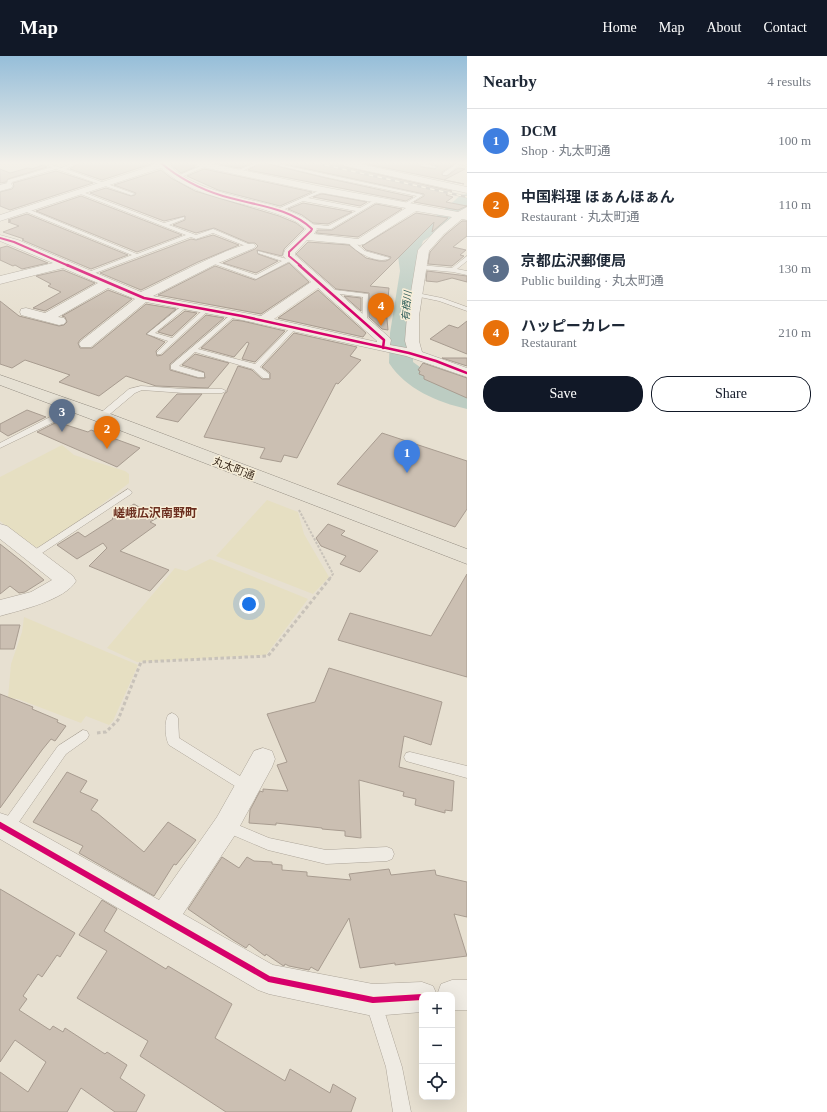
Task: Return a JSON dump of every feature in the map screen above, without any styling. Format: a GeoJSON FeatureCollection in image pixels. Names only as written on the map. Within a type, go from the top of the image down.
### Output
{"type":"FeatureCollection","features":[{"type":"Feature","properties":{"kind":"main road","name":"丸太町通"},"geometry":{"type":"LineString","coordinates":[[0,380],[467,557]]}},
{"type":"Feature","properties":{"kind":"street"},"geometry":{"type":"LineString","coordinates":[[0,218],[19,212]]}},
{"type":"Feature","properties":{"kind":"street"},"geometry":{"type":"LineString","coordinates":[[280,212],[301,220],[310,226],[312,230],[290,252],[289,260],[323,287],[384,340],[386,348]]}},
{"type":"Feature","properties":{"kind":"street"},"geometry":{"type":"LineString","coordinates":[[306,237],[360,242],[401,212]]}},
{"type":"Feature","properties":{"kind":"street"},"geometry":{"type":"LineString","coordinates":[[450,212],[463,214]]}},
{"type":"Feature","properties":{"kind":"street"},"geometry":{"type":"LineString","coordinates":[[412,354],[414,316],[420,267],[426,246],[463,214]]}},
{"type":"Feature","properties":{"kind":"street"},"geometry":{"type":"LineString","coordinates":[[0,238],[14,242],[107,283],[143,297],[206,310],[234,314],[412,354],[436,361],[467,373]]}},
{"type":"Feature","properties":{"kind":"street"},"geometry":{"type":"LineString","coordinates":[[86,344],[143,297],[212,262],[255,249]]}},
{"type":"Feature","properties":{"kind":"street"},"geometry":{"type":"LineString","coordinates":[[0,280],[64,264]]}},
{"type":"Feature","properties":{"kind":"street"},"geometry":{"type":"LineString","coordinates":[[46,318],[107,283]]}},
{"type":"Feature","properties":{"kind":"street"},"geometry":{"type":"LineString","coordinates":[[264,321],[323,287]]}},
{"type":"Feature","properties":{"kind":"street"},"geometry":{"type":"LineString","coordinates":[[26,312],[65,323]]}},
{"type":"Feature","properties":{"kind":"street"},"geometry":{"type":"LineString","coordinates":[[0,530],[66,580],[37,598],[0,608]]}},
{"type":"Feature","properties":{"kind":"street"},"geometry":{"type":"LineString","coordinates":[[162,919],[226,826],[263,759]]}},
{"type":"Feature","properties":{"kind":"street"},"geometry":{"type":"LineString","coordinates":[[3,826],[162,919],[269,979],[373,1000],[419,997]]}},
{"type":"Feature","properties":{"kind":"street"},"geometry":{"type":"LineString","coordinates":[[455,995],[467,995]]}},
{"type":"Feature","properties":{"kind":"lane"},"geometry":{"type":"LineString","coordinates":[[32,212],[138,256]]}},
{"type":"Feature","properties":{"kind":"lane"},"geometry":{"type":"LineString","coordinates":[[133,212],[191,235],[196,236],[213,231],[255,249],[289,260]]}},
{"type":"Feature","properties":{"kind":"lane"},"geometry":{"type":"LineString","coordinates":[[310,226],[329,228],[356,212]]}},
{"type":"Feature","properties":{"kind":"lane"},"geometry":{"type":"LineString","coordinates":[[163,224],[182,218]]}},
{"type":"Feature","properties":{"kind":"lane"},"geometry":{"type":"LineString","coordinates":[[88,274],[191,235]]}},
{"type":"Feature","properties":{"kind":"lane"},"geometry":{"type":"LineString","coordinates":[[352,242],[356,249],[360,252],[387,258]]}},
{"type":"Feature","properties":{"kind":"lane"},"geometry":{"type":"LineString","coordinates":[[453,270],[467,258]]}},
{"type":"Feature","properties":{"kind":"lane"},"geometry":{"type":"LineString","coordinates":[[212,262],[256,277],[289,260]]}},
{"type":"Feature","properties":{"kind":"lane"},"geometry":{"type":"LineString","coordinates":[[420,267],[453,270],[467,274]]}},
{"type":"Feature","properties":{"kind":"lane"},"geometry":{"type":"LineString","coordinates":[[323,287],[366,295],[365,323]]}},
{"type":"Feature","properties":{"kind":"lane"},"geometry":{"type":"LineString","coordinates":[[417,295],[440,299],[467,309]]}},
{"type":"Feature","properties":{"kind":"lane"},"geometry":{"type":"LineString","coordinates":[[173,340],[150,334],[185,306]]}},
{"type":"Feature","properties":{"kind":"lane"},"geometry":{"type":"LineString","coordinates":[[158,353],[206,310]]}},
{"type":"Feature","properties":{"kind":"lane"},"geometry":{"type":"LineString","coordinates":[[201,374],[174,367],[234,314]]}},
{"type":"Feature","properties":{"kind":"lane"},"geometry":{"type":"LineString","coordinates":[[256,367],[294,327]]}},
{"type":"Feature","properties":{"kind":"lane"},"geometry":{"type":"LineString","coordinates":[[194,350],[256,367],[266,376]]}},
{"type":"Feature","properties":{"kind":"lane"},"geometry":{"type":"LineString","coordinates":[[101,417],[132,391],[141,388],[184,391],[222,391]]}},
{"type":"Feature","properties":{"kind":"lane"},"geometry":{"type":"LineString","coordinates":[[2,443],[53,419],[70,406]]}},
{"type":"Feature","properties":{"kind":"lane"},"geometry":{"type":"LineString","coordinates":[[33,555],[128,492]]}},
{"type":"Feature","properties":{"kind":"lane"},"geometry":{"type":"LineString","coordinates":[[172,718],[173,741],[247,787]]}},
{"type":"Feature","properties":{"kind":"lane"},"geometry":{"type":"LineString","coordinates":[[3,826],[62,750],[83,735]]}},
{"type":"Feature","properties":{"kind":"lane"},"geometry":{"type":"LineString","coordinates":[[410,757],[467,772]]}},
{"type":"Feature","properties":{"kind":"lane"},"geometry":{"type":"LineString","coordinates":[[226,826],[268,844],[326,857],[387,854]]}},
{"type":"Feature","properties":{"kind":"lane"},"geometry":{"type":"LineString","coordinates":[[373,1000],[394,1068],[402,1112]]}},
{"type":"Feature","properties":{"kind":"path"},"geometry":{"type":"LineString","coordinates":[[83,735],[106,732],[118,720],[141,662],[268,656],[333,574],[299,509]]}},
{"type":"Feature","properties":{"kind":"shaded area"},"geometry":{"type":"Polygon","coordinates":[[[62,445],[74,455],[125,471],[129,474],[129,483],[92,512],[41,546],[34,548],[0,521],[0,477],[62,445]]]}},
{"type":"Feature","properties":{"kind":"shaded area"},"geometry":{"type":"Polygon","coordinates":[[[267,500],[298,512],[304,534],[329,577],[313,594],[216,556],[267,500]]]}},
{"type":"Feature","properties":{"kind":"shaded area"},"geometry":{"type":"Polygon","coordinates":[[[210,559],[308,599],[266,655],[137,662],[107,648],[175,568],[186,571],[210,559]]]}},
{"type":"Feature","properties":{"kind":"shaded area"},"geometry":{"type":"Polygon","coordinates":[[[24,617],[138,665],[113,721],[109,725],[86,716],[81,723],[18,699],[8,698],[11,664],[22,632],[24,617]]]}},
{"type":"Feature","properties":{"kind":"building"},"geometry":{"type":"Polygon","coordinates":[[[39,212],[123,212],[182,235],[137,252],[39,212]]]}},
{"type":"Feature","properties":{"kind":"building"},"geometry":{"type":"Polygon","coordinates":[[[141,212],[267,212],[296,223],[304,229],[284,249],[282,256],[257,250],[258,254],[278,261],[256,273],[223,263],[255,249],[258,246],[255,243],[249,243],[214,228],[196,233],[173,225],[185,220],[185,216],[164,221],[141,212]]]}},
{"type":"Feature","properties":{"kind":"building"},"geometry":{"type":"Polygon","coordinates":[[[296,212],[351,212],[328,224],[313,223],[296,212]]]}},
{"type":"Feature","properties":{"kind":"building"},"geometry":{"type":"Polygon","coordinates":[[[362,212],[397,212],[358,237],[316,233],[318,230],[332,230],[362,212]]]}},
{"type":"Feature","properties":{"kind":"building"},"geometry":{"type":"Polygon","coordinates":[[[416,213],[448,218],[432,232],[434,222],[370,286],[389,288],[387,309],[386,308],[388,330],[382,329],[369,317],[369,293],[336,289],[296,254],[308,242],[349,245],[366,258],[386,261],[391,257],[366,250],[362,246],[416,213]]]}},
{"type":"Feature","properties":{"kind":"building"},"geometry":{"type":"Polygon","coordinates":[[[27,214],[128,255],[91,269],[22,240],[24,239],[3,232],[19,226],[8,222],[11,221],[8,220],[27,214]]]}},
{"type":"Feature","properties":{"kind":"building"},"geometry":{"type":"Polygon","coordinates":[[[462,221],[467,221],[467,236],[453,247],[466,250],[460,255],[464,256],[452,266],[428,264],[430,252],[445,235],[462,221]]]}},
{"type":"Feature","properties":{"kind":"building"},"geometry":{"type":"Polygon","coordinates":[[[213,235],[239,245],[198,262],[141,290],[100,273],[191,239],[196,240],[213,235]]]}},
{"type":"Feature","properties":{"kind":"building"},"geometry":{"type":"Polygon","coordinates":[[[7,246],[48,263],[22,269],[15,265],[13,266],[0,260],[0,248],[7,246]]]}},
{"type":"Feature","properties":{"kind":"building"},"geometry":{"type":"Polygon","coordinates":[[[289,263],[309,282],[261,314],[158,295],[215,266],[255,280],[289,263]]]}},
{"type":"Feature","properties":{"kind":"building"},"geometry":{"type":"Polygon","coordinates":[[[63,270],[95,283],[45,311],[33,308],[61,292],[48,286],[51,284],[36,276],[63,270]]]}},
{"type":"Feature","properties":{"kind":"building"},"geometry":{"type":"Polygon","coordinates":[[[427,271],[467,276],[467,282],[452,278],[437,282],[426,281],[427,271]]]}},
{"type":"Feature","properties":{"kind":"building"},"geometry":{"type":"Polygon","coordinates":[[[108,290],[132,299],[80,340],[78,343],[80,348],[92,348],[146,304],[176,309],[146,334],[165,342],[156,351],[157,356],[162,355],[206,315],[224,318],[170,364],[170,370],[198,378],[205,378],[204,372],[182,365],[195,354],[229,363],[208,388],[156,386],[126,376],[99,396],[59,382],[70,375],[25,360],[12,368],[0,364],[0,301],[19,316],[59,326],[64,325],[67,322],[65,317],[62,316],[108,290]]]}},
{"type":"Feature","properties":{"kind":"building"},"geometry":{"type":"Polygon","coordinates":[[[318,290],[366,333],[363,337],[278,318],[318,290]]]}},
{"type":"Feature","properties":{"kind":"building"},"geometry":{"type":"Polygon","coordinates":[[[344,296],[361,298],[361,311],[344,296]]]}},
{"type":"Feature","properties":{"kind":"building"},"geometry":{"type":"Polygon","coordinates":[[[185,311],[197,313],[172,336],[158,332],[185,311]]]}},
{"type":"Feature","properties":{"kind":"building"},"geometry":{"type":"Polygon","coordinates":[[[233,320],[285,331],[255,362],[242,359],[249,343],[247,342],[234,357],[201,348],[233,320]]]}},
{"type":"Feature","properties":{"kind":"building"},"geometry":{"type":"Polygon","coordinates":[[[467,321],[467,354],[430,339],[449,325],[458,328],[467,321]]]}},
{"type":"Feature","properties":{"kind":"building"},"geometry":{"type":"Polygon","coordinates":[[[294,333],[357,347],[350,356],[361,360],[338,384],[336,383],[297,458],[284,455],[281,462],[260,458],[265,448],[204,437],[225,393],[227,392],[238,366],[252,370],[262,379],[270,379],[270,373],[262,367],[294,333]]]}},
{"type":"Feature","properties":{"kind":"building"},"geometry":{"type":"Polygon","coordinates":[[[442,358],[467,358],[467,366],[442,358]]]}},
{"type":"Feature","properties":{"kind":"building"},"geometry":{"type":"Polygon","coordinates":[[[423,363],[467,378],[467,398],[424,379],[424,376],[419,374],[420,371],[418,370],[423,363]]]}},
{"type":"Feature","properties":{"kind":"building"},"geometry":{"type":"Polygon","coordinates":[[[177,394],[202,394],[178,422],[156,417],[177,394]]]}},
{"type":"Feature","properties":{"kind":"building"},"geometry":{"type":"Polygon","coordinates":[[[27,410],[46,417],[8,436],[0,431],[0,424],[27,410]]]}},
{"type":"Feature","properties":{"kind":"building"},"geometry":{"type":"Polygon","coordinates":[[[57,422],[88,432],[91,430],[140,448],[117,467],[37,432],[57,422]]]}},
{"type":"Feature","properties":{"kind":"building"},"geometry":{"type":"Polygon","coordinates":[[[382,433],[467,461],[467,509],[455,527],[337,484],[382,433]]]}},
{"type":"Feature","properties":{"kind":"building"},"geometry":{"type":"Polygon","coordinates":[[[134,504],[157,518],[150,522],[156,525],[120,551],[169,570],[150,591],[89,566],[107,548],[103,543],[77,559],[57,545],[78,532],[85,537],[134,504]]]}},
{"type":"Feature","properties":{"kind":"building"},"geometry":{"type":"Polygon","coordinates":[[[328,524],[345,531],[341,535],[378,551],[360,572],[340,564],[346,556],[321,546],[316,538],[328,524]]]}},
{"type":"Feature","properties":{"kind":"building"},"geometry":{"type":"Polygon","coordinates":[[[0,544],[44,580],[25,592],[19,593],[10,586],[0,594],[0,544]]]}},
{"type":"Feature","properties":{"kind":"building"},"geometry":{"type":"Polygon","coordinates":[[[467,574],[467,677],[338,640],[350,613],[431,636],[467,574]]]}},
{"type":"Feature","properties":{"kind":"building"},"geometry":{"type":"Polygon","coordinates":[[[0,625],[20,625],[14,649],[0,649],[0,625]]]}},
{"type":"Feature","properties":{"kind":"building"},"geometry":{"type":"Polygon","coordinates":[[[329,668],[442,702],[431,745],[404,736],[399,767],[454,781],[452,811],[445,810],[445,813],[415,805],[416,799],[403,796],[404,792],[359,780],[361,838],[345,836],[345,831],[276,823],[276,825],[249,823],[250,810],[260,791],[263,792],[263,789],[288,791],[277,765],[287,762],[267,714],[315,702],[329,668]]]}},
{"type":"Feature","properties":{"kind":"building"},"geometry":{"type":"Polygon","coordinates":[[[0,694],[33,707],[32,709],[58,720],[57,722],[66,726],[55,741],[51,739],[42,750],[0,808],[0,694]]]}},
{"type":"Feature","properties":{"kind":"building"},"geometry":{"type":"Polygon","coordinates":[[[67,772],[87,781],[80,792],[98,800],[91,810],[97,813],[144,852],[168,822],[196,840],[176,865],[174,864],[154,896],[79,853],[83,846],[33,822],[67,772]]]}},
{"type":"Feature","properties":{"kind":"building"},"geometry":{"type":"Polygon","coordinates":[[[222,857],[239,868],[247,857],[254,861],[272,862],[272,864],[282,865],[282,870],[307,872],[307,876],[351,880],[349,874],[389,869],[391,875],[435,870],[436,875],[467,882],[467,917],[454,914],[467,956],[360,968],[349,918],[318,971],[311,967],[309,970],[285,964],[284,966],[266,954],[265,956],[249,944],[246,948],[188,909],[222,857]]]}},
{"type":"Feature","properties":{"kind":"building"},"geometry":{"type":"Polygon","coordinates":[[[0,889],[75,933],[60,957],[57,955],[42,977],[38,974],[23,996],[27,999],[19,1010],[50,1030],[53,1026],[63,1032],[65,1028],[105,1054],[107,1052],[127,1065],[120,1078],[145,1095],[136,1112],[115,1112],[81,1088],[67,1112],[0,1112],[0,1072],[28,1092],[46,1062],[15,1040],[0,1062],[0,889]]]}},
{"type":"Feature","properties":{"kind":"building"},"geometry":{"type":"Polygon","coordinates":[[[102,900],[117,909],[104,931],[166,969],[168,966],[232,1004],[215,1038],[285,1081],[290,1069],[330,1093],[333,1084],[356,1098],[351,1112],[226,1112],[140,1056],[148,1041],[77,998],[107,951],[79,935],[102,900]]]}},
{"type":"Feature","properties":{"kind":"waterway","name":"有栖川"},"geometry":{"type":"LineString","coordinates":[[451,212],[415,238],[408,256],[410,271],[402,333],[401,363],[415,377],[423,382],[440,391],[467,401]]}},
{"type":"Feature","properties":{"kind":"cycle path"},"geometry":{"type":"LineString","coordinates":[[282,212],[297,218],[306,223],[312,229],[289,252],[289,256],[384,340],[383,348]]}},
{"type":"Feature","properties":{"kind":"cycle path"},"geometry":{"type":"LineString","coordinates":[[0,238],[14,242],[144,298],[242,316],[409,353],[436,361],[467,373]]}},
{"type":"Feature","properties":{"kind":"cycle path"},"geometry":{"type":"LineString","coordinates":[[0,825],[269,979],[373,1000],[419,997]]}},
{"type":"Feature","properties":{"kind":"place","name":"ハッピーカレー"},"geometry":{"type":"Point","coordinates":[381,326]}},
{"type":"Feature","properties":{"kind":"place","name":"京都広沢郵便局"},"geometry":{"type":"Point","coordinates":[62,432]}},
{"type":"Feature","properties":{"kind":"place","name":"中国料理 ほぁんほぁん"},"geometry":{"type":"Point","coordinates":[107,449]}},
{"type":"Feature","properties":{"kind":"place","name":"DCM"},"geometry":{"type":"Point","coordinates":[407,473]}},
{"type":"Feature","properties":{"kind":"district","name":"嵯峨広沢南野町"},"geometry":{"type":"Point","coordinates":[155,513]}}]}
